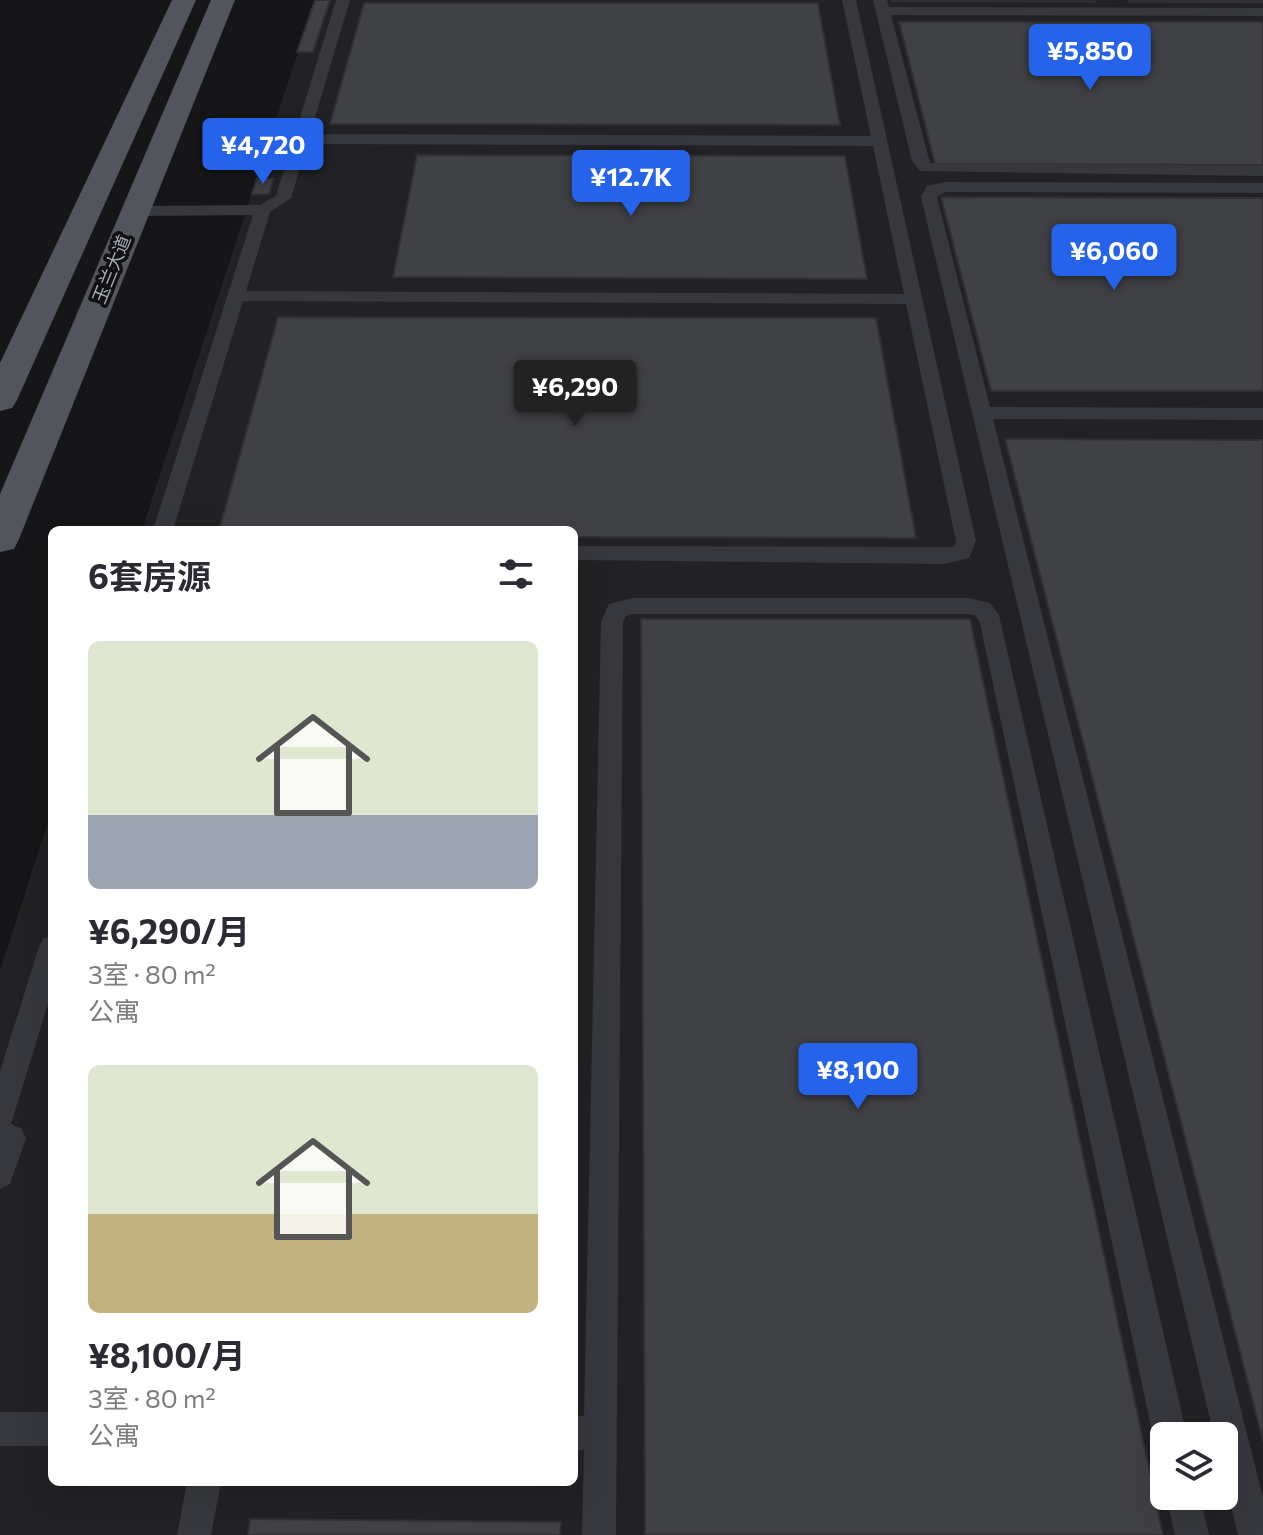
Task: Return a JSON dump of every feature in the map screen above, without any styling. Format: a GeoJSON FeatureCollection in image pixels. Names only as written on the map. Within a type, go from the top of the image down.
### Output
{"type":"FeatureCollection","features":[{"type":"Feature","properties":{"kind":"main road"},"geometry":{"type":"LineString","coordinates":[[0,400],[184,0]]}},
{"type":"Feature","properties":{"kind":"main road","name":"玉兰大道"},"geometry":{"type":"LineString","coordinates":[[0,539],[223,0]]}},
{"type":"Feature","properties":{"kind":"lane"},"geometry":{"type":"LineString","coordinates":[[136,211],[263,210],[283,198],[343,0]]}},
{"type":"Feature","properties":{"kind":"lane"},"geometry":{"type":"LineString","coordinates":[[578,553],[944,556],[962,553],[966,541],[849,0]]}},
{"type":"Feature","properties":{"kind":"lane"},"geometry":{"type":"LineString","coordinates":[[1263,12],[1114,6],[881,6],[920,161],[926,168],[1263,171]]}},
{"type":"Feature","properties":{"kind":"lane"},"geometry":{"type":"LineString","coordinates":[[300,139],[880,141]]}},
{"type":"Feature","properties":{"kind":"lane"},"geometry":{"type":"LineString","coordinates":[[1255,1535],[929,197],[933,189],[1263,188]]}},
{"type":"Feature","properties":{"kind":"lane"},"geometry":{"type":"LineString","coordinates":[[164,526],[263,210]]}},
{"type":"Feature","properties":{"kind":"lane"},"geometry":{"type":"LineString","coordinates":[[236,296],[913,299]]}},
{"type":"Feature","properties":{"kind":"lane"},"geometry":{"type":"LineString","coordinates":[[981,413],[1263,414]]}},
{"type":"Feature","properties":{"kind":"lane"},"geometry":{"type":"LineString","coordinates":[[599,1535],[587,1433],[612,622],[617,610],[632,606],[938,606],[982,609],[991,621],[1167,1422]]}},
{"type":"Feature","properties":{"kind":"lane"},"geometry":{"type":"LineString","coordinates":[[0,1117],[48,960]]}},
{"type":"Feature","properties":{"kind":"lane"},"geometry":{"type":"LineString","coordinates":[[0,1138],[11,1138],[0,1174]]}},
{"type":"Feature","properties":{"kind":"lane"},"geometry":{"type":"LineString","coordinates":[[0,1429],[48,1429]]}},
{"type":"Feature","properties":{"kind":"lane"},"geometry":{"type":"LineString","coordinates":[[194,1535],[203,1486]]}},
{"type":"Feature","properties":{"kind":"lane"},"geometry":{"type":"LineString","coordinates":[[1186,1510],[1192,1535]]}},
{"type":"Feature","properties":{"kind":"shaded area"},"geometry":{"type":"Polygon","coordinates":[[[315,0],[1263,0],[1263,1535],[0,1535],[0,971],[48,821],[48,1486],[578,1486],[578,526],[143,526],[315,0]]]}},
{"type":"Feature","properties":{"kind":"building"},"geometry":{"type":"Polygon","coordinates":[[[315,0],[330,0],[313,52],[297,52],[315,0]]]}},
{"type":"Feature","properties":{"kind":"building"},"geometry":{"type":"Polygon","coordinates":[[[1094,0],[1095,2],[892,1],[1094,0]]]}},
{"type":"Feature","properties":{"kind":"building"},"geometry":{"type":"Polygon","coordinates":[[[1263,0],[1263,2],[1130,2],[1263,0]]]}},
{"type":"Feature","properties":{"kind":"building"},"geometry":{"type":"Polygon","coordinates":[[[364,3],[818,3],[840,125],[330,124],[364,3]]]}},
{"type":"Feature","properties":{"kind":"building"},"geometry":{"type":"Polygon","coordinates":[[[899,22],[1263,22],[1263,165],[935,164],[899,22]]]}},
{"type":"Feature","properties":{"kind":"building"},"geometry":{"type":"Polygon","coordinates":[[[417,155],[845,156],[867,279],[393,277],[417,155]]]}},
{"type":"Feature","properties":{"kind":"building"},"geometry":{"type":"Polygon","coordinates":[[[257,178],[274,178],[269,194],[252,194],[257,178]]]}},
{"type":"Feature","properties":{"kind":"building"},"geometry":{"type":"Polygon","coordinates":[[[941,197],[1263,198],[1263,391],[991,391],[941,197]]]}},
{"type":"Feature","properties":{"kind":"building"},"geometry":{"type":"Polygon","coordinates":[[[278,317],[876,318],[916,538],[578,537],[578,526],[220,526],[278,317]]]}},
{"type":"Feature","properties":{"kind":"building"},"geometry":{"type":"Polygon","coordinates":[[[1005,439],[1263,440],[1263,1441],[1005,439]]]}},
{"type":"Feature","properties":{"kind":"building"},"geometry":{"type":"Polygon","coordinates":[[[641,619],[970,619],[1150,1473],[1150,1510],[1158,1510],[1163,1535],[645,1535],[641,619]]]}},
{"type":"Feature","properties":{"kind":"building"},"geometry":{"type":"Polygon","coordinates":[[[250,1519],[561,1522],[560,1535],[248,1535],[250,1519]]]}}]}
